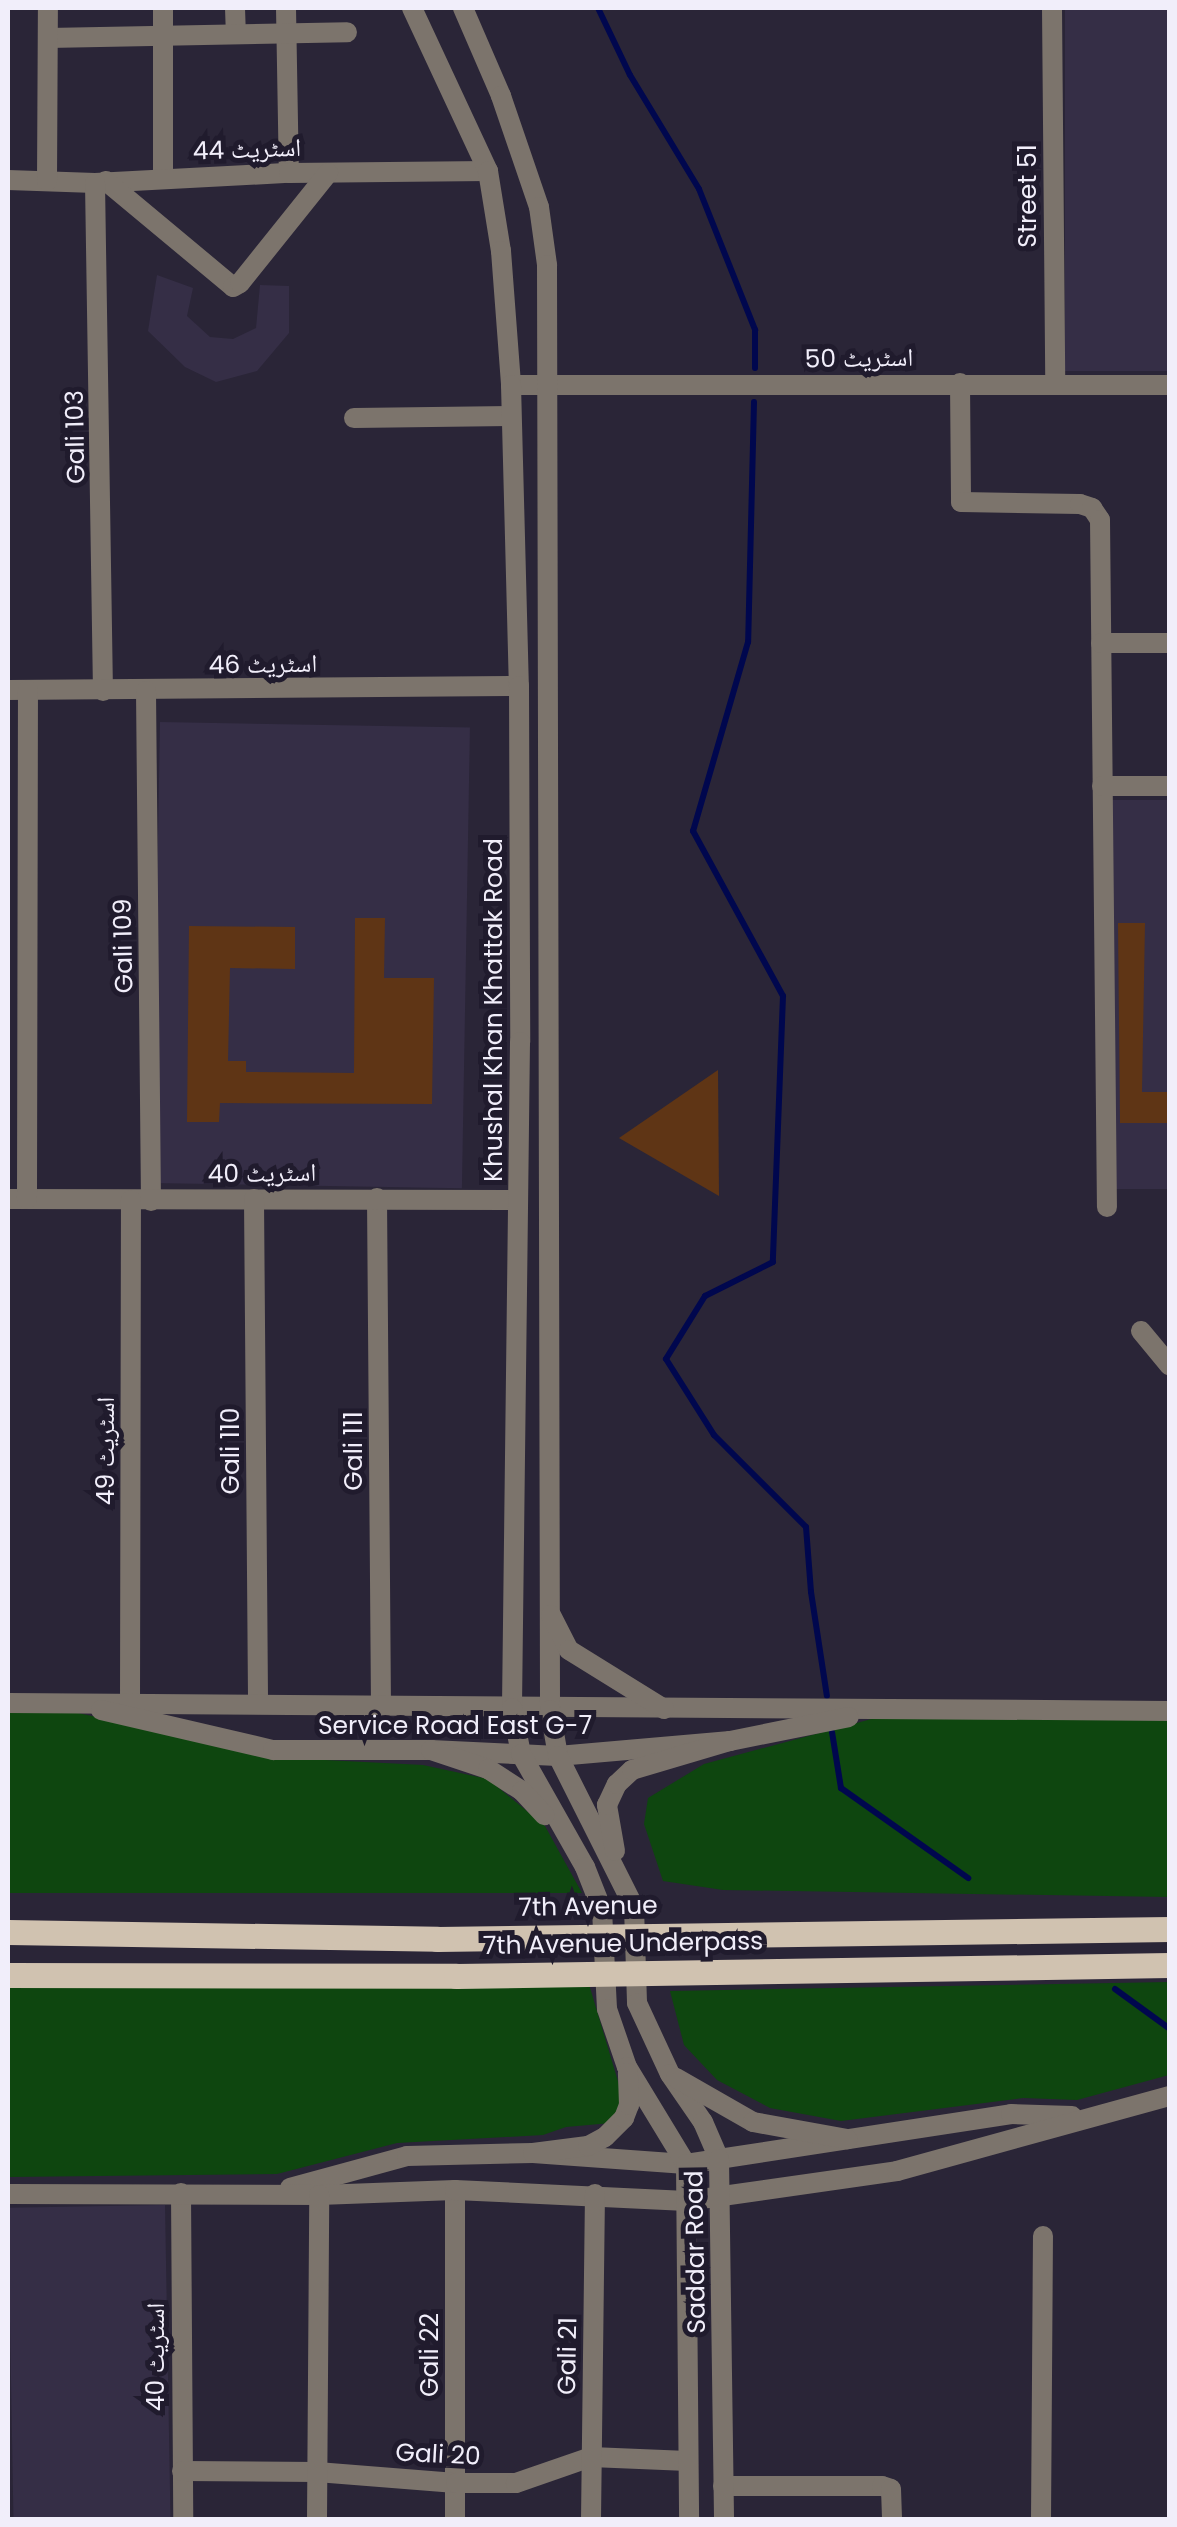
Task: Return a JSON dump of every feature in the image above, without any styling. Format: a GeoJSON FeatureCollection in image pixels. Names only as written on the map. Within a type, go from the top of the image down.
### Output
{"type":"FeatureCollection","features":[{"type":"Feature","properties":{"kind":"main road","name":"7th Avenue"},"geometry":{"type":"LineString","coordinates":[[8,1932],[437,1939],[1170,1929]]}},
{"type":"Feature","properties":{"kind":"main road","name":"7th Avenue Underpass"},"geometry":{"type":"LineString","coordinates":[[8,1975],[456,1976],[1170,1965]]}},
{"type":"Feature","properties":{"kind":"street"},"geometry":{"type":"LineString","coordinates":[[46,181],[48,8]]}},
{"type":"Feature","properties":{"kind":"street"},"geometry":{"type":"LineString","coordinates":[[163,8],[163,178]]}},
{"type":"Feature","properties":{"kind":"street"},"geometry":{"type":"LineString","coordinates":[[236,8],[236,34]]}},
{"type":"Feature","properties":{"kind":"street"},"geometry":{"type":"LineString","coordinates":[[286,8],[289,174]]}},
{"type":"Feature","properties":{"kind":"street","name":"Khushal Khan Khattak Road"},"geometry":{"type":"LineString","coordinates":[[412,8],[488,171],[501,251],[511,384],[519,686],[520,1042],[512,1708],[521,1754],[585,1868],[602,1910],[606,2010]]}},
{"type":"Feature","properties":{"kind":"street"},"geometry":{"type":"LineString","coordinates":[[463,8],[501,96],[539,207],[548,265],[550,1710],[558,1756],[624,1884]]}},
{"type":"Feature","properties":{"kind":"street","name":"Street 51"},"geometry":{"type":"LineString","coordinates":[[1052,8],[1055,384]]}},
{"type":"Feature","properties":{"kind":"street"},"geometry":{"type":"LineString","coordinates":[[48,38],[347,32]]}},
{"type":"Feature","properties":{"kind":"street","name":"اسٹریٹ 44"},"geometry":{"type":"LineString","coordinates":[[8,180],[101,182],[488,171]]}},
{"type":"Feature","properties":{"kind":"street"},"geometry":{"type":"LineString","coordinates":[[101,182],[233,286],[240,283],[328,173]]}},
{"type":"Feature","properties":{"kind":"street","name":"Gali 103"},"geometry":{"type":"LineString","coordinates":[[101,182],[103,690]]}},
{"type":"Feature","properties":{"kind":"street"},"geometry":{"type":"LineString","coordinates":[[960,383],[961,502],[1080,504],[1092,508],[1100,520],[1106,1206]]}},
{"type":"Feature","properties":{"kind":"street","name":"اسٹریٹ 50"},"geometry":{"type":"LineString","coordinates":[[511,384],[1170,385]]}},
{"type":"Feature","properties":{"kind":"street"},"geometry":{"type":"LineString","coordinates":[[354,418],[511,416]]}},
{"type":"Feature","properties":{"kind":"street"},"geometry":{"type":"LineString","coordinates":[[1101,643],[1170,642]]}},
{"type":"Feature","properties":{"kind":"street","name":"اسٹریٹ 46"},"geometry":{"type":"LineString","coordinates":[[18,690],[519,686]]}},
{"type":"Feature","properties":{"kind":"street"},"geometry":{"type":"LineString","coordinates":[[17,1199],[18,690]]}},
{"type":"Feature","properties":{"kind":"street","name":"Gali 109"},"geometry":{"type":"LineString","coordinates":[[141,1201],[146,691]]}},
{"type":"Feature","properties":{"kind":"street"},"geometry":{"type":"LineString","coordinates":[[1102,786],[1170,786]]}},
{"type":"Feature","properties":{"kind":"street"},"geometry":{"type":"LineString","coordinates":[[520,1042],[550,1040]]}},
{"type":"Feature","properties":{"kind":"street","name":"Gali 111"},"geometry":{"type":"LineString","coordinates":[[377,1198],[381,1704]]}},
{"type":"Feature","properties":{"kind":"street","name":"اسٹریٹ 40"},"geometry":{"type":"LineString","coordinates":[[17,1199],[518,1200]]}},
{"type":"Feature","properties":{"kind":"street","name":"Gali 110"},"geometry":{"type":"LineString","coordinates":[[254,1199],[258,1702]]}},
{"type":"Feature","properties":{"kind":"street","name":"اسٹریٹ 49"},"geometry":{"type":"LineString","coordinates":[[130,1702],[141,1201]]}},
{"type":"Feature","properties":{"kind":"street"},"geometry":{"type":"LineString","coordinates":[[1141,1331],[1170,1366]]}},
{"type":"Feature","properties":{"kind":"street"},"geometry":{"type":"LineString","coordinates":[[550,1614],[570,1650],[664,1709]]}},
{"type":"Feature","properties":{"kind":"street","name":"Service Road East G-7"},"geometry":{"type":"LineString","coordinates":[[8,1704],[258,1702],[550,1710],[1170,1711]]}},
{"type":"Feature","properties":{"kind":"street","name":"Service Road East G-7"},"geometry":{"type":"LineString","coordinates":[[82,1706],[273,1750],[431,1750],[558,1756],[730,1740],[890,1708]]}},
{"type":"Feature","properties":{"kind":"street"},"geometry":{"type":"LineString","coordinates":[[624,1884],[607,1806],[617,1784],[632,1770],[652,1761],[730,1740]]}},
{"type":"Feature","properties":{"kind":"street"},"geometry":{"type":"LineString","coordinates":[[431,1750],[488,1769],[522,1791],[585,1868]]}},
{"type":"Feature","properties":{"kind":"street","name":"Saddar Road"},"geometry":{"type":"LineString","coordinates":[[624,1884],[634,1907],[637,2003],[670,2074],[703,2122],[719,2159],[724,2520]]}},
{"type":"Feature","properties":{"kind":"street","name":"Saddar Road"},"geometry":{"type":"LineString","coordinates":[[606,2010],[627,2066],[686,2164],[689,2520]]}},
{"type":"Feature","properties":{"kind":"street"},"geometry":{"type":"LineString","coordinates":[[533,2153],[588,2146],[616,2128],[629,2105],[627,2066]]}},
{"type":"Feature","properties":{"kind":"street"},"geometry":{"type":"LineString","coordinates":[[670,2074],[754,2122],[847,2139]]}},
{"type":"Feature","properties":{"kind":"street"},"geometry":{"type":"LineString","coordinates":[[8,2194],[319,2195],[454,2190],[688,2201],[897,2171],[1170,2096]]}},
{"type":"Feature","properties":{"kind":"street"},"geometry":{"type":"LineString","coordinates":[[273,2193],[407,2156],[533,2153],[686,2164],[1011,2114],[1094,2116]]}},
{"type":"Feature","properties":{"kind":"street","name":"Gali 22"},"geometry":{"type":"LineString","coordinates":[[454,2190],[455,2520]]}},
{"type":"Feature","properties":{"kind":"street","name":"اسٹریٹ 40"},"geometry":{"type":"LineString","coordinates":[[181,2193],[183,2520]]}},
{"type":"Feature","properties":{"kind":"street","name":"Gali 21"},"geometry":{"type":"LineString","coordinates":[[591,2520],[595,2194]]}},
{"type":"Feature","properties":{"kind":"street"},"geometry":{"type":"LineString","coordinates":[[317,2520],[319,2195]]}},
{"type":"Feature","properties":{"kind":"street"},"geometry":{"type":"LineString","coordinates":[[1042,2520],[1043,2236]]}},
{"type":"Feature","properties":{"kind":"street","name":"Gali 20"},"geometry":{"type":"LineString","coordinates":[[182,2471],[317,2472],[456,2484],[516,2483],[591,2457],[688,2462]]}},
{"type":"Feature","properties":{"kind":"street"},"geometry":{"type":"LineString","coordinates":[[724,2486],[882,2486],[891,2490],[892,2520]]}},
{"type":"Feature","properties":{"kind":"shaded area"},"geometry":{"type":"Polygon","coordinates":[[[1065,8],[1169,8],[1169,371],[1065,371],[1065,8]]]}},
{"type":"Feature","properties":{"kind":"shaded area"},"geometry":{"type":"Polygon","coordinates":[[[157,275],[193,288],[187,316],[210,337],[233,339],[256,328],[260,285],[289,286],[289,333],[257,371],[216,382],[185,367],[148,331],[157,275]]]}},
{"type":"Feature","properties":{"kind":"shaded area"},"geometry":{"type":"Polygon","coordinates":[[[160,722],[470,727],[462,1188],[152,1183],[160,722]]]}},
{"type":"Feature","properties":{"kind":"shaded area"},"geometry":{"type":"Polygon","coordinates":[[[1109,800],[1169,800],[1169,1189],[1109,1189],[1109,800]]]}},
{"type":"Feature","properties":{"kind":"shaded area"},"geometry":{"type":"Polygon","coordinates":[[[165,2205],[170,2519],[13,2520],[8,2208],[165,2205]]]}},
{"type":"Feature","properties":{"kind":"green space"},"geometry":{"type":"Polygon","coordinates":[[[8,1712],[78,1713],[286,1758],[423,1765],[488,1779],[545,1826],[582,1893],[8,1893],[8,1712]]]}},
{"type":"Feature","properties":{"kind":"green space"},"geometry":{"type":"Polygon","coordinates":[[[890,1714],[1169,1714],[1169,1897],[723,1890],[663,1881],[644,1824],[648,1798],[704,1764],[890,1714]]]}},
{"type":"Feature","properties":{"kind":"green space"},"geometry":{"type":"Polygon","coordinates":[[[588,1981],[623,2098],[611,2123],[566,2127],[543,2135],[397,2143],[277,2174],[8,2177],[8,1984],[588,1981]]]}},
{"type":"Feature","properties":{"kind":"green space"},"geometry":{"type":"Polygon","coordinates":[[[1169,1982],[1169,2075],[1077,2100],[1023,2098],[841,2121],[770,2108],[717,2080],[684,2045],[670,1991],[1169,1982]]]}},
{"type":"Feature","properties":{"kind":"building"},"geometry":{"type":"Polygon","coordinates":[[[355,918],[385,918],[384,978],[434,978],[432,1104],[220,1103],[219,1122],[187,1122],[189,926],[295,927],[295,969],[230,968],[228,1061],[246,1061],[246,1072],[354,1073],[355,918]]]}},
{"type":"Feature","properties":{"kind":"building"},"geometry":{"type":"Polygon","coordinates":[[[1118,923],[1145,923],[1142,1092],[1170,1092],[1170,1123],[1120,1123],[1118,923]]]}},
{"type":"Feature","properties":{"kind":"building"},"geometry":{"type":"Polygon","coordinates":[[[718,1070],[719,1196],[619,1138],[718,1070]]]}},
{"type":"Feature","properties":{"kind":"waterway"},"geometry":{"type":"LineString","coordinates":[[598,8],[630,75],[699,189],[755,330],[755,368]]}},
{"type":"Feature","properties":{"kind":"waterway"},"geometry":{"type":"LineString","coordinates":[[754,402],[748,642],[693,831],[783,996],[773,1262],[705,1296],[666,1359],[714,1435],[806,1527],[811,1592],[827,1696]]}},
{"type":"Feature","properties":{"kind":"waterway"},"geometry":{"type":"LineString","coordinates":[[832,1732],[841,1788],[968,1878]]}},
{"type":"Feature","properties":{"kind":"waterway"},"geometry":{"type":"LineString","coordinates":[[1115,1989],[1170,2029]]}}]}
